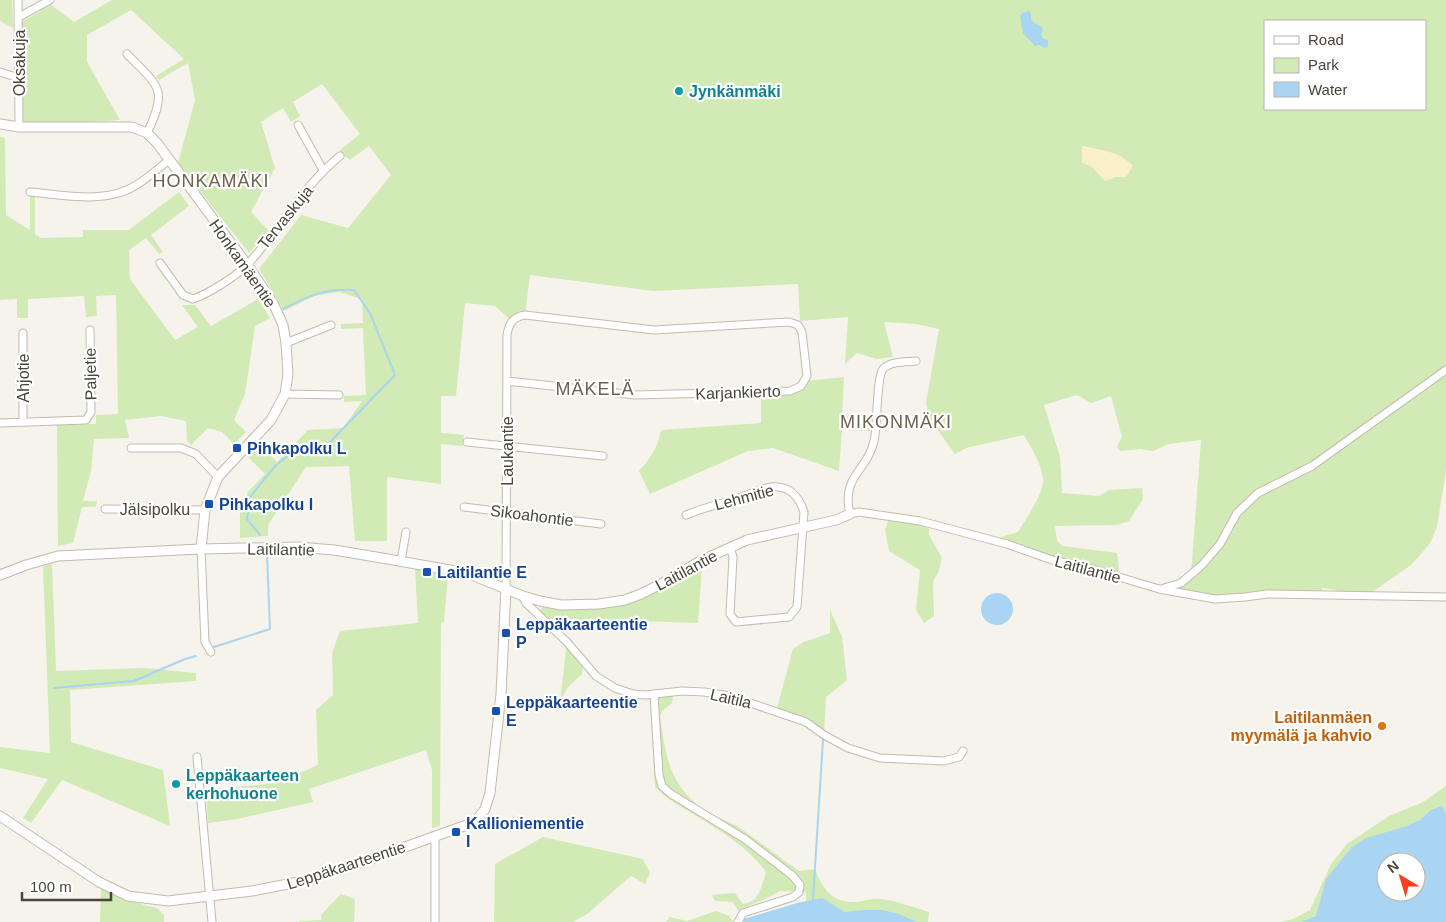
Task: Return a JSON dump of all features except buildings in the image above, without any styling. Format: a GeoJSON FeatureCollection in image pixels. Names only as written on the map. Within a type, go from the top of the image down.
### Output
{"type":"FeatureCollection","features":[{"type":"Feature","properties":{"kind":"street","name":"Oksakuja"},"geometry":{"type":"LineString","coordinates":[[18,0],[19,127]]}},
{"type":"Feature","properties":{"kind":"street"},"geometry":{"type":"LineString","coordinates":[[19,18],[50,0]]}},
{"type":"Feature","properties":{"kind":"street"},"geometry":{"type":"LineString","coordinates":[[0,124],[19,127],[132,127],[147,133],[156,115],[159,98],[158,89],[152,79],[127,54]]}},
{"type":"Feature","properties":{"kind":"street"},"geometry":{"type":"LineString","coordinates":[[0,72],[19,78]]}},
{"type":"Feature","properties":{"kind":"street","name":"Tervaskuja"},"geometry":{"type":"LineString","coordinates":[[298,125],[323,170]]}},
{"type":"Feature","properties":{"kind":"street","name":"Honkamäentie"},"geometry":{"type":"LineString","coordinates":[[147,133],[157,143],[274,304],[283,325],[286,343],[288,374],[285,394],[271,420],[218,477],[205,510],[201,549],[205,642],[211,652]]}},
{"type":"Feature","properties":{"kind":"street","name":"Tervaskuja"},"geometry":{"type":"LineString","coordinates":[[160,263],[183,295],[193,300],[204,296],[247,265],[323,170],[340,156]]}},
{"type":"Feature","properties":{"kind":"street"},"geometry":{"type":"LineString","coordinates":[[30,192],[91,197],[110,196],[137,185],[169,160]]}},
{"type":"Feature","properties":{"kind":"street","name":"Karjankierto"},"geometry":{"type":"LineString","coordinates":[[507,381],[635,395],[790,391],[801,386],[806,376],[802,332],[798,325],[789,322],[654,330],[525,315],[517,316]]}},
{"type":"Feature","properties":{"kind":"street","name":"Laukantie"},"geometry":{"type":"LineString","coordinates":[[506,588],[507,335],[512,321],[517,316]]}},
{"type":"Feature","properties":{"kind":"street"},"geometry":{"type":"LineString","coordinates":[[286,343],[331,325]]}},
{"type":"Feature","properties":{"kind":"street","name":"Paljetie"},"geometry":{"type":"LineString","coordinates":[[0,423],[80,422],[90,416],[90,330]]}},
{"type":"Feature","properties":{"kind":"street","name":"Ahjotie"},"geometry":{"type":"LineString","coordinates":[[23,333],[23,422]]}},
{"type":"Feature","properties":{"kind":"street"},"geometry":{"type":"LineString","coordinates":[[850,514],[847,502],[849,485],[856,472],[871,453],[874,440],[878,419],[879,380],[882,370],[890,364],[916,361]]}},
{"type":"Feature","properties":{"kind":"street"},"geometry":{"type":"LineString","coordinates":[[1159,589],[1182,583],[1197,570],[1220,544],[1238,513],[1258,493],[1312,466],[1446,370]]}},
{"type":"Feature","properties":{"kind":"street"},"geometry":{"type":"LineString","coordinates":[[285,394],[339,395]]}},
{"type":"Feature","properties":{"kind":"street"},"geometry":{"type":"LineString","coordinates":[[467,442],[603,456]]}},
{"type":"Feature","properties":{"kind":"street"},"geometry":{"type":"LineString","coordinates":[[131,448],[181,448],[196,454],[218,477]]}},
{"type":"Feature","properties":{"kind":"street","name":"Lehmitie"},"geometry":{"type":"LineString","coordinates":[[686,515],[709,506],[779,486],[795,495],[801,503],[804,512],[803,528]]}},
{"type":"Feature","properties":{"kind":"street","name":"Sikoahontie"},"geometry":{"type":"LineString","coordinates":[[464,507],[600,524]]}},
{"type":"Feature","properties":{"kind":"street","name":"Jälsipolku"},"geometry":{"type":"LineString","coordinates":[[105,509],[205,510]]}},
{"type":"Feature","properties":{"kind":"street","name":"Laitilantie"},"geometry":{"type":"LineString","coordinates":[[0,575],[58,556],[201,549],[298,547],[334,550],[467,573],[523,596],[561,605],[599,604],[625,600],[648,591],[700,561],[747,540],[836,520],[858,512],[920,521],[1007,544],[1052,560],[1089,568],[1159,589],[1215,599],[1267,594],[1446,596]]}},
{"type":"Feature","properties":{"kind":"street"},"geometry":{"type":"LineString","coordinates":[[730,547],[733,557],[730,614],[732,618],[736,622],[741,622],[788,617],[797,607],[803,528]]}},
{"type":"Feature","properties":{"kind":"street"},"geometry":{"type":"LineString","coordinates":[[401,561],[406,532]]}},
{"type":"Feature","properties":{"kind":"street","name":"Leppäkaarteentie"},"geometry":{"type":"LineString","coordinates":[[0,816],[99,882],[128,896],[168,901],[252,891],[298,882],[363,862],[475,822],[485,809],[490,793],[501,694],[506,588]]}},
{"type":"Feature","properties":{"kind":"street","name":"Laitila"},"geometry":{"type":"LineString","coordinates":[[523,596],[526,603],[567,642],[596,676],[615,688],[633,694],[646,695],[682,691],[730,696],[806,722],[824,735],[848,748],[880,758],[944,761],[959,757],[963,751]]}},
{"type":"Feature","properties":{"kind":"street"},"geometry":{"type":"LineString","coordinates":[[654,694],[659,775],[662,786],[671,794],[719,825],[745,839],[793,876],[800,886],[799,892],[793,897],[743,913],[738,922]]}},
{"type":"Feature","properties":{"kind":"street"},"geometry":{"type":"LineString","coordinates":[[197,757],[212,922]]}},
{"type":"Feature","properties":{"kind":"street"},"geometry":{"type":"LineString","coordinates":[[435,836],[435,922]]}},
{"type":"Feature","properties":{"kind":"green space"},"geometry":{"type":"Polygon","coordinates":[[[0,0],[12,0],[13,28],[0,21],[0,0]]]}},
{"type":"Feature","properties":{"kind":"green space"},"geometry":{"type":"Polygon","coordinates":[[[112,0],[1446,0],[1446,470],[1437,527],[1430,543],[1411,565],[1368,595],[1340,595],[1336,590],[1322,588],[1319,595],[1215,599],[1165,588],[1191,575],[1201,440],[1168,444],[1153,451],[1140,449],[1120,451],[1117,447],[1122,437],[1111,396],[1091,403],[1077,395],[1044,405],[1060,457],[1062,493],[1099,496],[1109,490],[1142,488],[1143,499],[1129,521],[1118,525],[1055,526],[1057,541],[1062,546],[1117,553],[1120,578],[991,540],[1018,532],[1041,491],[1043,479],[1041,468],[1024,435],[966,448],[955,454],[929,418],[926,403],[939,329],[916,324],[884,322],[893,357],[877,359],[857,353],[845,364],[848,317],[800,321],[798,284],[653,291],[530,275],[525,315],[511,321],[495,306],[465,303],[456,396],[441,396],[441,433],[464,435],[463,446],[441,444],[441,484],[387,477],[387,541],[355,541],[349,466],[306,467],[268,525],[268,536],[240,538],[240,513],[248,492],[265,474],[246,455],[258,443],[277,462],[308,430],[343,428],[362,401],[344,402],[344,396],[366,395],[363,328],[341,329],[341,324],[363,323],[362,299],[339,292],[314,296],[284,311],[259,269],[301,215],[348,228],[391,175],[369,146],[350,160],[339,151],[360,134],[322,84],[293,102],[300,116],[291,122],[283,108],[261,122],[275,168],[251,212],[269,231],[249,253],[178,163],[195,100],[188,63],[159,80],[156,76],[184,59],[131,10],[87,35],[87,62],[120,120],[19,127],[18,24],[51,5],[74,22],[112,0]],[[1083,146],[1092,167],[1105,181],[1115,177],[1126,177],[1099,150],[1083,146]]]}},
{"type":"Feature","properties":{"kind":"green space"},"geometry":{"type":"Polygon","coordinates":[[[0,137],[5,138],[6,215],[30,230],[30,196],[35,197],[35,234],[41,238],[83,237],[83,230],[129,230],[179,192],[189,206],[151,235],[163,252],[159,254],[146,238],[129,250],[130,279],[175,340],[198,327],[182,305],[195,305],[211,326],[258,299],[270,318],[255,326],[245,394],[234,420],[246,432],[234,444],[222,432],[208,428],[191,445],[187,441],[186,421],[161,416],[125,420],[129,438],[94,439],[91,471],[83,501],[97,501],[96,507],[82,507],[73,543],[58,546],[57,425],[96,424],[96,415],[118,414],[116,295],[96,296],[97,316],[86,317],[84,296],[28,299],[28,318],[17,318],[17,299],[0,300],[0,137]]]}},
{"type":"Feature","properties":{"kind":"green space"},"geometry":{"type":"Polygon","coordinates":[[[844,377],[842,416],[872,418],[872,431],[842,430],[839,471],[773,448],[748,451],[650,494],[639,471],[653,452],[661,430],[761,423],[761,391],[790,391],[805,381],[844,377]]]}},
{"type":"Feature","properties":{"kind":"green space"},"geometry":{"type":"Polygon","coordinates":[[[888,521],[922,525],[929,529],[929,535],[942,558],[938,573],[933,581],[934,616],[924,623],[916,610],[920,570],[889,551],[885,530],[888,521]]]}},
{"type":"Feature","properties":{"kind":"green space"},"geometry":{"type":"Polygon","coordinates":[[[52,564],[56,671],[144,668],[196,673],[196,681],[70,690],[71,742],[163,770],[170,826],[62,780],[31,823],[23,818],[48,779],[0,768],[0,747],[50,753],[43,566],[52,564]]]}},
{"type":"Feature","properties":{"kind":"green space"},"geometry":{"type":"Polygon","coordinates":[[[702,566],[698,623],[610,620],[558,628],[539,611],[544,606],[585,608],[626,600],[665,585],[702,566]]]}},
{"type":"Feature","properties":{"kind":"green space"},"geometry":{"type":"Polygon","coordinates":[[[415,569],[448,575],[444,622],[441,623],[440,826],[432,828],[432,770],[426,750],[309,789],[313,802],[237,819],[208,823],[206,790],[276,783],[318,765],[316,710],[333,695],[332,653],[340,631],[418,623],[415,569]]]}},
{"type":"Feature","properties":{"kind":"green space"},"geometry":{"type":"Polygon","coordinates":[[[830,610],[842,637],[847,680],[826,697],[824,735],[806,722],[776,712],[793,649],[804,642],[830,633],[830,610]]]}},
{"type":"Feature","properties":{"kind":"green space"},"geometry":{"type":"Polygon","coordinates":[[[567,642],[583,661],[582,674],[568,687],[560,702],[567,642]]]}},
{"type":"Feature","properties":{"kind":"green space"},"geometry":{"type":"Polygon","coordinates":[[[646,695],[673,695],[672,703],[662,711],[660,716],[667,757],[671,770],[684,791],[706,811],[740,828],[799,871],[815,869],[825,889],[835,898],[848,902],[882,899],[896,902],[929,912],[928,922],[806,922],[806,892],[780,891],[738,910],[732,902],[715,901],[712,895],[735,893],[743,904],[749,903],[759,892],[766,872],[745,849],[719,830],[666,797],[655,787],[650,701],[646,695]]]}},
{"type":"Feature","properties":{"kind":"green space"},"geometry":{"type":"Polygon","coordinates":[[[1446,786],[1446,853],[1426,859],[1426,852],[1376,852],[1376,902],[1381,902],[1372,922],[1281,922],[1293,919],[1310,910],[1331,864],[1347,844],[1389,816],[1423,802],[1446,786]]]}},
{"type":"Feature","properties":{"kind":"green space"},"geometry":{"type":"Polygon","coordinates":[[[543,837],[643,859],[650,873],[645,884],[631,876],[587,914],[573,922],[494,922],[495,864],[543,837]]]}},
{"type":"Feature","properties":{"kind":"green space"},"geometry":{"type":"Polygon","coordinates":[[[101,889],[157,908],[164,915],[164,922],[100,922],[101,889]]]}},
{"type":"Feature","properties":{"kind":"green space"},"geometry":{"type":"Polygon","coordinates":[[[341,894],[355,899],[354,922],[298,922],[321,920],[321,915],[341,894]]]}},
{"type":"Feature","properties":{"kind":"green space"},"geometry":{"type":"Polygon","coordinates":[[[716,911],[729,916],[733,922],[666,922],[670,917],[687,921],[716,911]]]}},
{"type":"Feature","properties":{"kind":"sand"},"geometry":{"type":"Polygon","coordinates":[[[1082,146],[1116,154],[1133,166],[1126,177],[1115,177],[1105,181],[1093,167],[1082,163],[1082,146]]]}},
{"type":"Feature","properties":{"kind":"water"},"geometry":{"type":"Polygon","coordinates":[[[1029,11],[1034,23],[1042,27],[1041,35],[1048,40],[1046,48],[1039,45],[1035,46],[1023,33],[1020,16],[1022,13],[1029,11]]]}},
{"type":"Feature","properties":{"kind":"water"},"geometry":{"type":"Polygon","coordinates":[[[997,593],[1003,594],[1008,598],[1012,603],[1012,615],[1008,620],[1003,624],[997,625],[991,624],[986,620],[982,615],[981,609],[982,603],[986,598],[991,594],[997,593]]]}},
{"type":"Feature","properties":{"kind":"water"},"geometry":{"type":"Polygon","coordinates":[[[1442,806],[1446,814],[1446,922],[1301,922],[1316,916],[1326,879],[1352,847],[1366,838],[1404,827],[1420,820],[1431,810],[1442,806]]]}},
{"type":"Feature","properties":{"kind":"water"},"geometry":{"type":"Polygon","coordinates":[[[822,898],[845,912],[882,910],[899,914],[917,922],[744,922],[744,919],[797,903],[822,898]]]}},
{"type":"Feature","properties":{"kind":"waterway"},"geometry":{"type":"LineString","coordinates":[[260,535],[247,519],[250,497],[275,466],[291,453],[327,445],[395,375],[370,313],[354,290],[334,290],[317,294],[283,309]]}},
{"type":"Feature","properties":{"kind":"waterway"},"geometry":{"type":"LineString","coordinates":[[214,647],[270,629],[267,554]]}},
{"type":"Feature","properties":{"kind":"waterway"},"geometry":{"type":"LineString","coordinates":[[54,688],[134,681],[196,656]]}},
{"type":"Feature","properties":{"kind":"waterway"},"geometry":{"type":"LineString","coordinates":[[813,899],[823,739]]}},
{"type":"Feature","properties":{"kind":"place","name":"Jynkänmäki"},"geometry":{"type":"Point","coordinates":[679,91]}},
{"type":"Feature","properties":{"kind":"place","name":"Pihkapolku L"},"geometry":{"type":"Point","coordinates":[237,448]}},
{"type":"Feature","properties":{"kind":"place","name":"Pihkapolku I"},"geometry":{"type":"Point","coordinates":[209,504]}},
{"type":"Feature","properties":{"kind":"place","name":"Laitilantie E"},"geometry":{"type":"Point","coordinates":[427,572]}},
{"type":"Feature","properties":{"kind":"place","name":"Leppäkaarteentie P"},"geometry":{"type":"Point","coordinates":[506,633]}},
{"type":"Feature","properties":{"kind":"place","name":"Leppäkaarteentie E"},"geometry":{"type":"Point","coordinates":[496,711]}},
{"type":"Feature","properties":{"kind":"place","name":"Laitilanmäen myymälä ja kahvio"},"geometry":{"type":"Point","coordinates":[1382,726]}},
{"type":"Feature","properties":{"kind":"place","name":"Leppäkaarteen kerhohuone"},"geometry":{"type":"Point","coordinates":[176,784]}},
{"type":"Feature","properties":{"kind":"place","name":"Kallioniementie I"},"geometry":{"type":"Point","coordinates":[456,832]}},
{"type":"Feature","properties":{"kind":"district","name":"HONKAMÄKI"},"geometry":{"type":"Point","coordinates":[211,181]}},
{"type":"Feature","properties":{"kind":"district","name":"MÄKELÄ"},"geometry":{"type":"Point","coordinates":[595,389]}},
{"type":"Feature","properties":{"kind":"district","name":"MIKONMÄKI"},"geometry":{"type":"Point","coordinates":[896,422]}}]}
